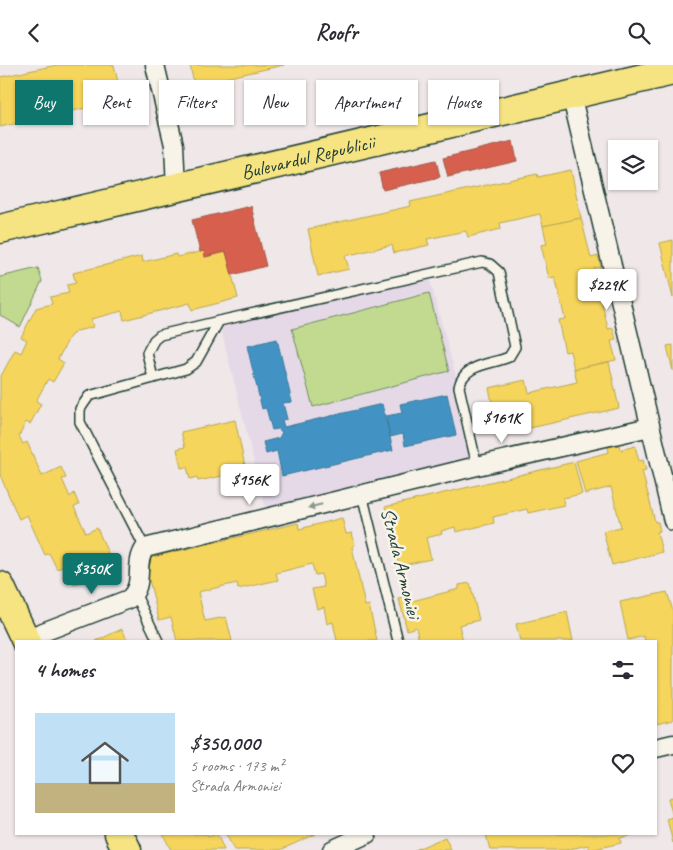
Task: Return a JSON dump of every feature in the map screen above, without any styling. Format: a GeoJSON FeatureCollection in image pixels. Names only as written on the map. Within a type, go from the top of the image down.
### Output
{"type":"FeatureCollection","features":[{"type":"Feature","properties":{"kind":"main road","name":"Bulevardul Republicii"},"geometry":{"type":"LineString","coordinates":[[0,229],[673,71]]}},
{"type":"Feature","properties":{"kind":"main road"},"geometry":{"type":"LineString","coordinates":[[3,602],[25,640]]}},
{"type":"Feature","properties":{"kind":"main road"},"geometry":{"type":"LineString","coordinates":[[120,835],[127,850]]}},
{"type":"Feature","properties":{"kind":"street"},"geometry":{"type":"LineString","coordinates":[[155,65],[174,145],[176,187]]}},
{"type":"Feature","properties":{"kind":"street"},"geometry":{"type":"LineString","coordinates":[[571,95],[673,521]]}},
{"type":"Feature","properties":{"kind":"street","name":"Strada Armoniei"},"geometry":{"type":"LineString","coordinates":[[145,548],[476,466],[650,427]]}},
{"type":"Feature","properties":{"kind":"street"},"geometry":{"type":"LineString","coordinates":[[25,640],[129,599],[136,593],[141,577],[139,561],[145,548]]}},
{"type":"Feature","properties":{"kind":"street"},"geometry":{"type":"LineString","coordinates":[[657,748],[673,744]]}},
{"type":"Feature","properties":{"kind":"street"},"geometry":{"type":"LineString","coordinates":[[332,850],[365,835]]}},
{"type":"Feature","properties":{"kind":"lane"},"geometry":{"type":"LineString","coordinates":[[153,378],[147,353],[154,340],[160,335],[477,263],[490,264],[499,272],[515,347],[509,357],[472,368],[460,382],[459,387],[476,466]]}},
{"type":"Feature","properties":{"kind":"lane"},"geometry":{"type":"LineString","coordinates":[[145,548],[88,439],[79,415],[82,405],[89,396],[186,369],[196,363],[219,321]]}},
{"type":"Feature","properties":{"kind":"lane","name":"Strada Armoniei"},"geometry":{"type":"LineString","coordinates":[[362,494],[398,640]]}},
{"type":"Feature","properties":{"kind":"lane"},"geometry":{"type":"LineString","coordinates":[[136,593],[158,640]]}},
{"type":"Feature","properties":{"kind":"shaded area"},"geometry":{"type":"Polygon","coordinates":[[[428,274],[459,387],[477,466],[268,518],[219,321],[428,274]]]}},
{"type":"Feature","properties":{"kind":"green space"},"geometry":{"type":"Polygon","coordinates":[[[38,268],[42,281],[20,327],[0,315],[0,277],[38,268]]]}},
{"type":"Feature","properties":{"kind":"green space"},"geometry":{"type":"Polygon","coordinates":[[[429,293],[449,371],[313,407],[292,329],[429,293]]]}},
{"type":"Feature","properties":{"kind":"building: Homes"},"geometry":{"type":"Polygon","coordinates":[[[57,65],[114,65],[117,80],[83,80],[83,109],[73,111],[73,80],[15,80],[15,124],[0,127],[0,77],[57,65]]]}},
{"type":"Feature","properties":{"kind":"building: Homes"},"geometry":{"type":"Polygon","coordinates":[[[190,65],[284,65],[216,80],[193,80],[190,65]]]}},
{"type":"Feature","properties":{"kind":"building: Homes"},"geometry":{"type":"Polygon","coordinates":[[[571,170],[581,218],[543,226],[540,214],[500,223],[501,229],[468,237],[466,231],[427,239],[429,245],[394,253],[392,245],[345,256],[349,269],[318,276],[308,229],[411,206],[410,202],[537,174],[538,177],[571,170]]]}},
{"type":"Feature","properties":{"kind":"building: Homes"},"geometry":{"type":"Polygon","coordinates":[[[581,218],[591,258],[598,256],[601,267],[594,268],[608,329],[613,328],[616,340],[611,341],[616,360],[574,369],[570,351],[565,352],[558,320],[565,319],[555,277],[549,278],[541,245],[547,244],[543,226],[581,218]]]}},
{"type":"Feature","properties":{"kind":"building: Homes"},"geometry":{"type":"Polygon","coordinates":[[[673,240],[673,298],[660,243],[673,240]]]}},
{"type":"Feature","properties":{"kind":"building: Homes"},"geometry":{"type":"Polygon","coordinates":[[[204,251],[205,257],[226,252],[238,298],[192,310],[190,303],[124,320],[122,311],[91,319],[93,327],[77,331],[70,336],[58,359],[64,363],[53,382],[48,379],[36,401],[41,404],[30,424],[26,422],[19,436],[23,444],[27,442],[42,476],[61,467],[66,478],[62,479],[70,497],[74,493],[79,505],[74,507],[86,533],[97,528],[114,567],[74,585],[65,566],[57,569],[49,553],[45,555],[27,515],[19,519],[0,475],[0,378],[15,350],[21,353],[27,340],[21,337],[36,308],[52,304],[50,297],[69,293],[67,285],[76,283],[73,273],[142,256],[143,262],[176,254],[177,257],[204,251]]]}},
{"type":"Feature","properties":{"kind":"building: Homes"},"geometry":{"type":"Polygon","coordinates":[[[673,345],[673,371],[667,346],[673,345]]]}},
{"type":"Feature","properties":{"kind":"building: Homes"},"geometry":{"type":"Polygon","coordinates":[[[609,362],[619,408],[499,435],[489,388],[526,380],[529,393],[577,382],[574,369],[609,362]]]}},
{"type":"Feature","properties":{"kind":"building: Homes"},"geometry":{"type":"Polygon","coordinates":[[[235,420],[245,466],[226,470],[227,475],[198,481],[197,477],[190,479],[187,467],[181,468],[177,449],[185,447],[181,432],[235,420]]]}},
{"type":"Feature","properties":{"kind":"building: Homes"},"geometry":{"type":"Polygon","coordinates":[[[619,445],[620,450],[635,446],[639,461],[643,460],[646,470],[642,471],[655,522],[658,522],[660,531],[657,532],[662,552],[612,565],[603,531],[621,527],[611,487],[585,494],[576,461],[609,452],[608,447],[619,445]]]}},
{"type":"Feature","properties":{"kind":"building: Homes"},"geometry":{"type":"Polygon","coordinates":[[[574,462],[582,494],[563,498],[564,505],[528,513],[527,509],[493,517],[494,523],[456,532],[455,527],[441,531],[442,534],[426,538],[431,559],[399,566],[385,507],[574,462]]]}},
{"type":"Feature","properties":{"kind":"building: Homes"},"geometry":{"type":"Polygon","coordinates":[[[342,518],[346,534],[352,533],[355,545],[352,547],[365,606],[369,605],[377,640],[337,640],[333,622],[327,624],[324,607],[317,609],[312,589],[324,587],[321,574],[315,575],[312,564],[276,573],[278,580],[238,589],[237,583],[198,592],[205,621],[226,617],[232,640],[177,640],[171,617],[159,620],[144,559],[298,523],[299,529],[342,518]]]}},
{"type":"Feature","properties":{"kind":"building: Homes"},"geometry":{"type":"Polygon","coordinates":[[[470,583],[479,620],[459,625],[463,640],[419,640],[416,627],[407,630],[399,599],[411,597],[412,601],[459,589],[459,585],[470,583]]]}},
{"type":"Feature","properties":{"kind":"building: Homes"},"geometry":{"type":"Polygon","coordinates":[[[667,592],[673,611],[673,720],[657,724],[657,640],[645,640],[644,636],[628,640],[620,602],[667,592]]]}},
{"type":"Feature","properties":{"kind":"building: Homes"},"geometry":{"type":"Polygon","coordinates":[[[567,612],[573,640],[520,640],[516,624],[567,612]]]}},
{"type":"Feature","properties":{"kind":"building: Homes"},"geometry":{"type":"Polygon","coordinates":[[[122,629],[128,640],[98,640],[122,629]]]}},
{"type":"Feature","properties":{"kind":"building: Homes"},"geometry":{"type":"Polygon","coordinates":[[[673,797],[673,817],[668,798],[673,797]]]}},
{"type":"Feature","properties":{"kind":"building: Homes"},"geometry":{"type":"Polygon","coordinates":[[[673,817],[673,843],[667,819],[673,817]]]}},
{"type":"Feature","properties":{"kind":"building: Homes"},"geometry":{"type":"Polygon","coordinates":[[[164,835],[207,835],[208,837],[217,835],[224,850],[171,850],[164,835]]]}},
{"type":"Feature","properties":{"kind":"building: Homes"},"geometry":{"type":"Polygon","coordinates":[[[226,835],[314,835],[280,850],[234,850],[226,835]]]}},
{"type":"Feature","properties":{"kind":"building: Homes"},"geometry":{"type":"Polygon","coordinates":[[[486,835],[632,835],[620,838],[621,843],[590,850],[588,845],[565,850],[490,850],[486,835]]]}},
{"type":"Feature","properties":{"kind":"building: Homes"},"geometry":{"type":"Polygon","coordinates":[[[445,837],[451,850],[415,850],[445,837]]]}},
{"type":"Feature","properties":{"kind":"building: Shops"},"geometry":{"type":"Polygon","coordinates":[[[513,141],[517,161],[448,177],[443,158],[513,141]]]}},
{"type":"Feature","properties":{"kind":"building: Shops"},"geometry":{"type":"Polygon","coordinates":[[[436,160],[440,177],[383,190],[379,173],[436,160]]]}},
{"type":"Feature","properties":{"kind":"building: Shops"},"geometry":{"type":"Polygon","coordinates":[[[251,206],[266,266],[232,275],[226,252],[205,257],[204,251],[200,252],[192,220],[251,206]]]}},
{"type":"Feature","properties":{"kind":"building: Schools"},"geometry":{"type":"Polygon","coordinates":[[[277,339],[292,402],[283,403],[287,419],[282,420],[284,427],[382,404],[393,450],[282,476],[277,451],[266,454],[263,442],[279,438],[282,432],[278,429],[272,430],[266,408],[262,409],[247,346],[277,339]]]}},
{"type":"Feature","properties":{"kind":"building: Schools"},"geometry":{"type":"Polygon","coordinates":[[[447,394],[456,435],[405,446],[403,434],[390,437],[386,416],[402,413],[400,404],[447,394]]]}}]}
